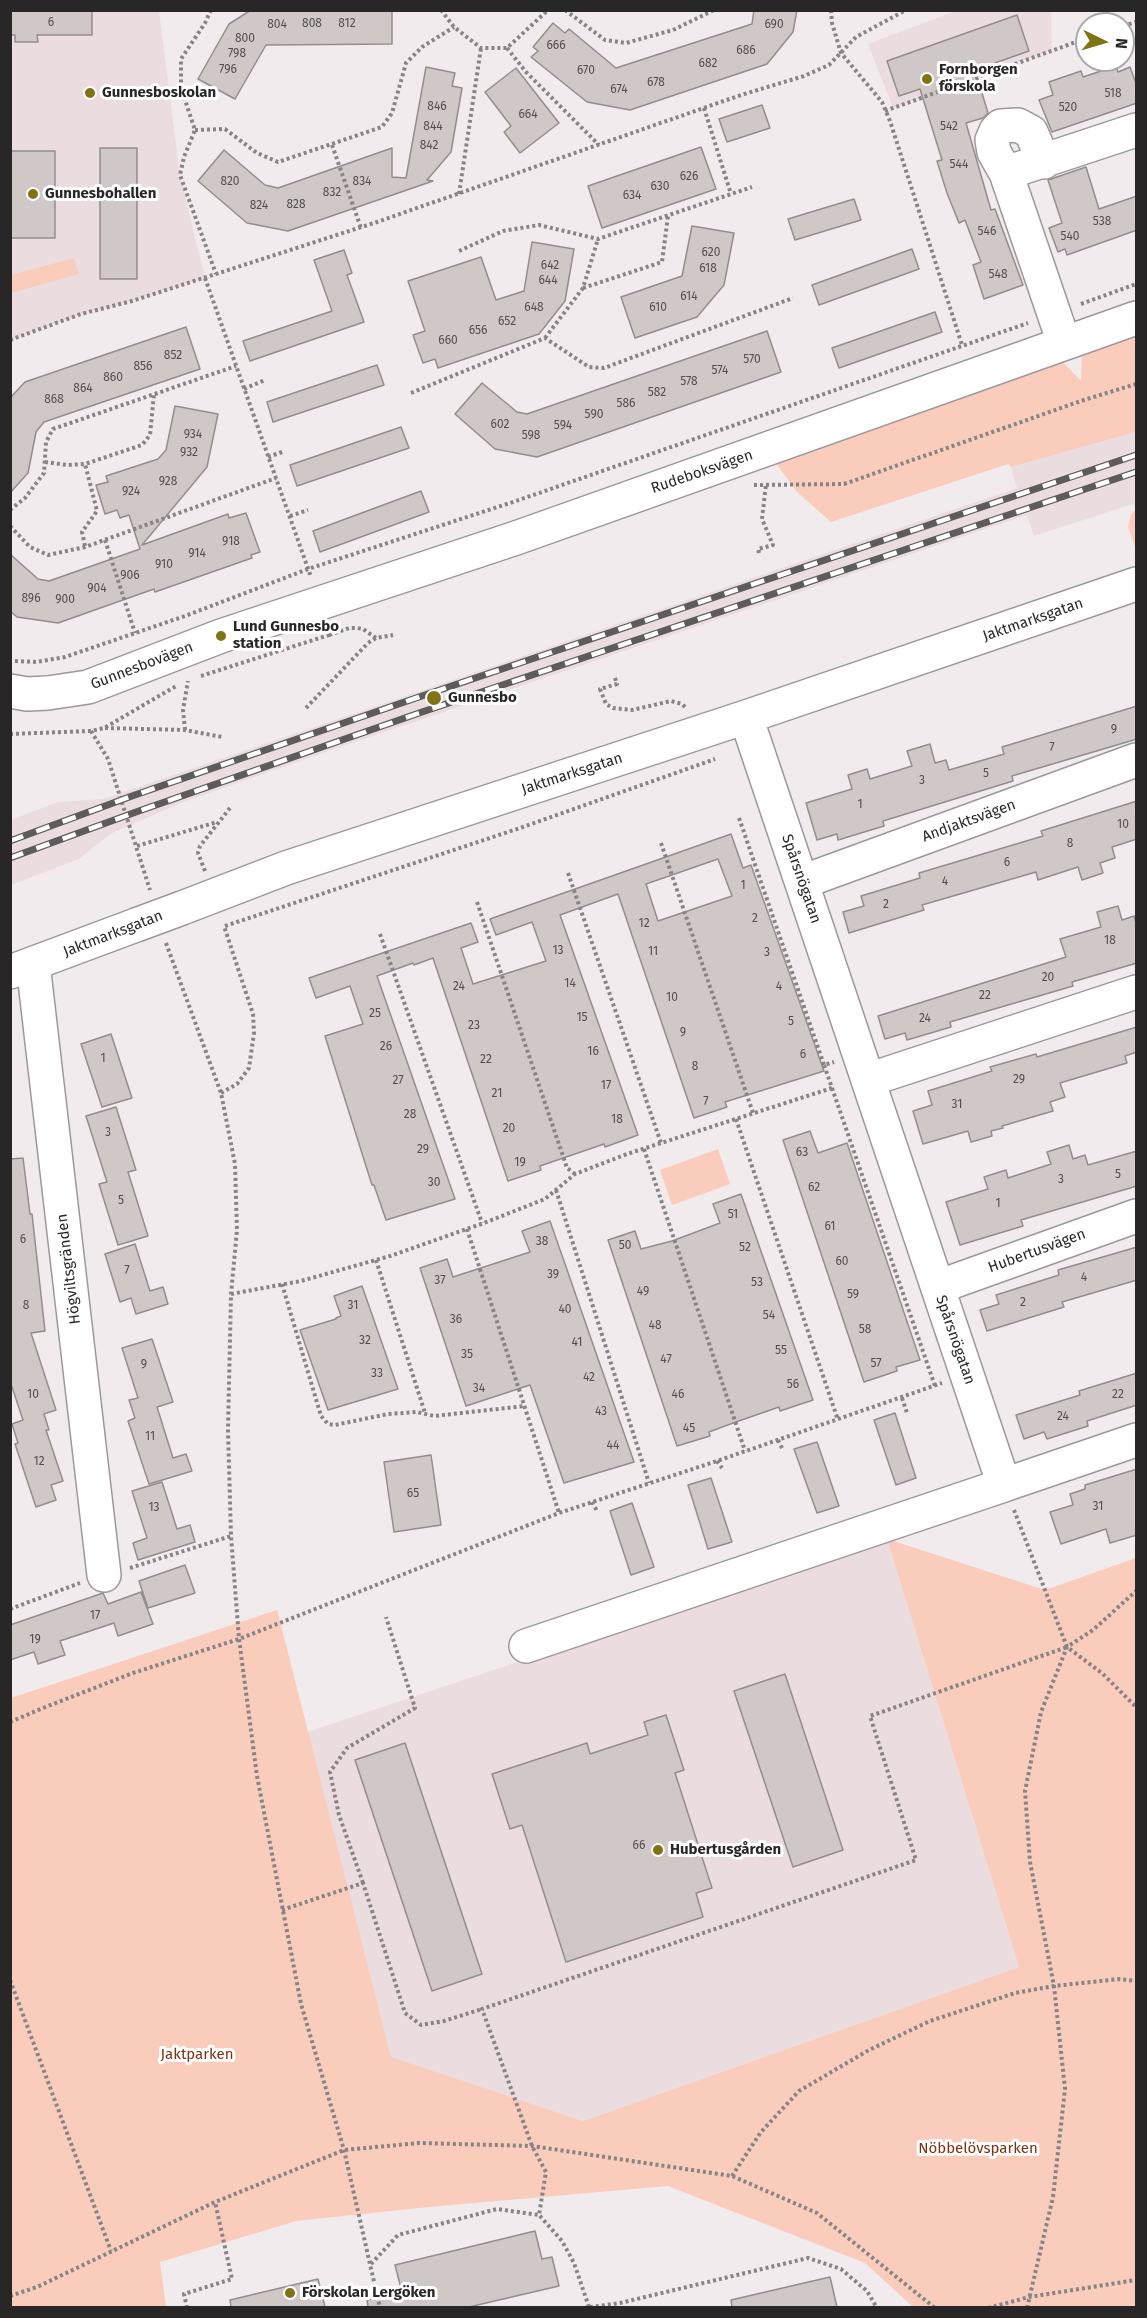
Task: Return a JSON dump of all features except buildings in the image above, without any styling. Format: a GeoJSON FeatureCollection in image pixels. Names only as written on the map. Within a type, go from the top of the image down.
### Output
{"type":"FeatureCollection","features":[{"type":"Feature","properties":{"kind":"street"},"geometry":{"type":"LineString","coordinates":[[1044,162],[1031,132],[1018,125],[1001,126],[996,132],[992,140],[994,152],[1006,174],[1059,329]]}},
{"type":"Feature","properties":{"kind":"street"},"geometry":{"type":"LineString","coordinates":[[1006,174],[1137,130]]}},
{"type":"Feature","properties":{"kind":"street","name":"Rudeboksvägen"},"geometry":{"type":"LineString","coordinates":[[339,596],[516,538],[759,452],[1059,329],[1137,318]]}},
{"type":"Feature","properties":{"kind":"street","name":"Jaktmarksgatan"},"geometry":{"type":"LineString","coordinates":[[22,968],[157,911],[214,896],[286,868],[746,717],[1137,584]]}},
{"type":"Feature","properties":{"kind":"street","name":"Gunnesbovägen"},"geometry":{"type":"LineString","coordinates":[[13,676],[48,693],[88,687],[221,636],[339,596]]}},
{"type":"Feature","properties":{"kind":"street","name":"Spårsnögatan"},"geometry":{"type":"LineString","coordinates":[[746,717],[1004,1485]]}},
{"type":"Feature","properties":{"kind":"street","name":"Andjaktsvägen"},"geometry":{"type":"LineString","coordinates":[[802,882],[1137,760]]}},
{"type":"Feature","properties":{"kind":"street","name":"Högviltsgränden"},"geometry":{"type":"LineString","coordinates":[[22,968],[104,1575]]}},
{"type":"Feature","properties":{"kind":"street"},"geometry":{"type":"LineString","coordinates":[[864,1067],[1137,993]]}},
{"type":"Feature","properties":{"kind":"street","name":"Hubertusvägen"},"geometry":{"type":"LineString","coordinates":[[938,1287],[1137,1216]]}},
{"type":"Feature","properties":{"kind":"street"},"geometry":{"type":"LineString","coordinates":[[526,1646],[1137,1440]]}},
{"type":"Feature","properties":{"kind":"path"},"geometry":{"type":"LineString","coordinates":[[211,10],[181,59],[181,88],[195,130],[184,157],[180,175],[216,274]]}},
{"type":"Feature","properties":{"kind":"path"},"geometry":{"type":"LineString","coordinates":[[441,10],[454,27],[481,48],[507,48],[548,10]]}},
{"type":"Feature","properties":{"kind":"path"},"geometry":{"type":"LineString","coordinates":[[565,10],[605,40],[626,44],[673,30],[714,10]]}},
{"type":"Feature","properties":{"kind":"path"},"geometry":{"type":"LineString","coordinates":[[831,10],[832,23],[841,53],[882,102],[962,345]]}},
{"type":"Feature","properties":{"kind":"path"},"geometry":{"type":"LineString","coordinates":[[10,340],[81,314],[132,301],[361,228],[804,75],[829,65],[856,37],[906,10]]}},
{"type":"Feature","properties":{"kind":"path"},"geometry":{"type":"LineString","coordinates":[[195,130],[225,129],[257,153],[278,162],[382,127],[392,113],[406,63],[422,47],[454,27]]}},
{"type":"Feature","properties":{"kind":"path"},"geometry":{"type":"LineString","coordinates":[[885,111],[1075,42]]}},
{"type":"Feature","properties":{"kind":"path"},"geometry":{"type":"LineString","coordinates":[[459,194],[481,48]]}},
{"type":"Feature","properties":{"kind":"path"},"geometry":{"type":"LineString","coordinates":[[507,48],[526,72],[600,145]]}},
{"type":"Feature","properties":{"kind":"path"},"geometry":{"type":"LineString","coordinates":[[704,108],[731,194]]}},
{"type":"Feature","properties":{"kind":"path"},"geometry":{"type":"LineString","coordinates":[[332,145],[361,228]]}},
{"type":"Feature","properties":{"kind":"path"},"geometry":{"type":"LineString","coordinates":[[459,251],[503,231],[539,225],[598,239],[752,187]]}},
{"type":"Feature","properties":{"kind":"path"},"geometry":{"type":"LineString","coordinates":[[583,288],[662,262],[668,216]]}},
{"type":"Feature","properties":{"kind":"path"},"geometry":{"type":"LineString","coordinates":[[411,393],[545,338],[583,288],[598,239]]}},
{"type":"Feature","properties":{"kind":"path"},"geometry":{"type":"LineString","coordinates":[[205,278],[308,569]]}},
{"type":"Feature","properties":{"kind":"path"},"geometry":{"type":"LineString","coordinates":[[13,676],[36,662],[65,657],[308,569],[516,501],[962,345],[1059,329],[1137,284]]}},
{"type":"Feature","properties":{"kind":"path"},"geometry":{"type":"LineString","coordinates":[[545,338],[589,367],[604,368],[793,298]]}},
{"type":"Feature","properties":{"kind":"path"},"geometry":{"type":"LineString","coordinates":[[10,510],[25,498],[44,473],[46,442],[53,429],[236,366]]}},
{"type":"Feature","properties":{"kind":"path"},"geometry":{"type":"LineString","coordinates":[[244,388],[265,380]]}},
{"type":"Feature","properties":{"kind":"path"},"geometry":{"type":"LineString","coordinates":[[750,485],[844,484],[1084,400],[1137,384]]}},
{"type":"Feature","properties":{"kind":"path"},"geometry":{"type":"LineString","coordinates":[[45,462],[67,465],[85,464],[142,445],[150,435],[154,394]]}},
{"type":"Feature","properties":{"kind":"path"},"geometry":{"type":"LineString","coordinates":[[268,457],[285,451]]}},
{"type":"Feature","properties":{"kind":"path"},"geometry":{"type":"LineString","coordinates":[[759,452],[766,485],[762,519],[773,545],[758,549],[759,553]]}},
{"type":"Feature","properties":{"kind":"path"},"geometry":{"type":"LineString","coordinates":[[85,464],[97,511],[82,532],[85,547]]}},
{"type":"Feature","properties":{"kind":"path"},"geometry":{"type":"LineString","coordinates":[[10,526],[30,547],[48,555],[85,547],[276,478]]}},
{"type":"Feature","properties":{"kind":"path"},"geometry":{"type":"LineString","coordinates":[[290,516],[308,510]]}},
{"type":"Feature","properties":{"kind":"path"},"geometry":{"type":"LineString","coordinates":[[105,540],[135,633]]}},
{"type":"Feature","properties":{"kind":"path"},"geometry":{"type":"LineString","coordinates":[[329,635],[349,628],[357,628],[363,629],[376,638]]}},
{"type":"Feature","properties":{"kind":"path"},"geometry":{"type":"LineString","coordinates":[[306,708],[368,643],[376,638],[393,635]]}},
{"type":"Feature","properties":{"kind":"path"},"geometry":{"type":"LineString","coordinates":[[615,678],[617,684],[600,690],[606,704],[623,710],[672,701],[682,704],[690,713],[697,733]]}},
{"type":"Feature","properties":{"kind":"path"},"geometry":{"type":"LineString","coordinates":[[184,730],[183,710],[188,681]]}},
{"type":"Feature","properties":{"kind":"path"},"geometry":{"type":"LineString","coordinates":[[104,728],[184,730],[222,737]]}},
{"type":"Feature","properties":{"kind":"path"},"geometry":{"type":"LineString","coordinates":[[91,731],[108,759],[157,911]]}},
{"type":"Feature","properties":{"kind":"path"},"geometry":{"type":"LineString","coordinates":[[222,1093],[237,1084],[249,1068],[254,1034],[253,1014],[198,853],[200,846],[230,808]]}},
{"type":"Feature","properties":{"kind":"path"},"geometry":{"type":"LineString","coordinates":[[739,818],[935,1386]]}},
{"type":"Feature","properties":{"kind":"path"},"geometry":{"type":"LineString","coordinates":[[137,846],[218,822]]}},
{"type":"Feature","properties":{"kind":"path"},"geometry":{"type":"LineString","coordinates":[[661,843],[753,1113]]}},
{"type":"Feature","properties":{"kind":"path"},"geometry":{"type":"LineString","coordinates":[[568,873],[661,1143]]}},
{"type":"Feature","properties":{"kind":"path"},"geometry":{"type":"LineString","coordinates":[[477,903],[567,1168],[574,1174]]}},
{"type":"Feature","properties":{"kind":"path"},"geometry":{"type":"LineString","coordinates":[[380,934],[482,1223]]}},
{"type":"Feature","properties":{"kind":"path"},"geometry":{"type":"LineString","coordinates":[[165,941],[222,1093],[235,1164],[237,1230],[231,1293],[228,1430],[231,1536],[239,1639],[257,1776],[300,2004],[344,2150],[380,2307]]}},
{"type":"Feature","properties":{"kind":"path"},"geometry":{"type":"LineString","coordinates":[[824,1065],[864,1067]]}},
{"type":"Feature","properties":{"kind":"path"},"geometry":{"type":"LineString","coordinates":[[231,1293],[282,1284],[376,1260],[467,1229],[545,1198],[574,1174],[661,1143],[832,1088]]}},
{"type":"Feature","properties":{"kind":"path"},"geometry":{"type":"LineString","coordinates":[[736,1119],[838,1420]]}},
{"type":"Feature","properties":{"kind":"path"},"geometry":{"type":"LineString","coordinates":[[644,1149],[745,1451]]}},
{"type":"Feature","properties":{"kind":"path"},"geometry":{"type":"LineString","coordinates":[[556,1190],[649,1484]]}},
{"type":"Feature","properties":{"kind":"path"},"geometry":{"type":"LineString","coordinates":[[467,1229],[559,1513]]}},
{"type":"Feature","properties":{"kind":"path"},"geometry":{"type":"LineString","coordinates":[[376,1260],[425,1414]]}},
{"type":"Feature","properties":{"kind":"path"},"geometry":{"type":"LineString","coordinates":[[282,1284],[321,1416],[328,1424],[335,1425],[388,1414],[417,1412],[434,1416],[525,1406]]}},
{"type":"Feature","properties":{"kind":"path"},"geometry":{"type":"LineString","coordinates":[[10,1722],[133,1673],[239,1639],[559,1513],[838,1420],[967,1374]]}},
{"type":"Feature","properties":{"kind":"path"},"geometry":{"type":"LineString","coordinates":[[902,1398],[907,1413]]}},
{"type":"Feature","properties":{"kind":"path"},"geometry":{"type":"LineString","coordinates":[[778,1440],[783,1450]]}},
{"type":"Feature","properties":{"kind":"path"},"geometry":{"type":"LineString","coordinates":[[717,1461],[722,1468]]}},
{"type":"Feature","properties":{"kind":"path"},"geometry":{"type":"LineString","coordinates":[[1004,1485],[1067,1647],[1103,1674],[1137,1707]]}},
{"type":"Feature","properties":{"kind":"path"},"geometry":{"type":"LineString","coordinates":[[592,1502],[597,1511]]}},
{"type":"Feature","properties":{"kind":"path"},"geometry":{"type":"LineString","coordinates":[[10,1609],[104,1575],[231,1536]]}},
{"type":"Feature","properties":{"kind":"path"},"geometry":{"type":"LineString","coordinates":[[386,1617],[415,1708],[347,1748],[330,1772],[339,1815],[405,2013],[421,2025],[444,2021],[482,2009],[916,1860],[870,1716],[1067,1647],[1093,1630],[1137,1591]]}},
{"type":"Feature","properties":{"kind":"path"},"geometry":{"type":"LineString","coordinates":[[1027,2307],[1053,2197],[1065,2089],[1054,1986],[1030,1862],[1025,1791],[1041,1712],[1067,1647]]}},
{"type":"Feature","properties":{"kind":"path"},"geometry":{"type":"LineString","coordinates":[[282,1910],[363,1882]]}},
{"type":"Feature","properties":{"kind":"path"},"geometry":{"type":"LineString","coordinates":[[732,2176],[761,2132],[799,2091],[859,2055],[930,2021],[1014,1994],[1054,1986],[1119,1979],[1137,1981]]}},
{"type":"Feature","properties":{"kind":"path"},"geometry":{"type":"LineString","coordinates":[[10,1980],[111,2252]]}},
{"type":"Feature","properties":{"kind":"path"},"geometry":{"type":"LineString","coordinates":[[482,2009],[532,2146],[546,2172],[539,2215]]}},
{"type":"Feature","properties":{"kind":"path"},"geometry":{"type":"LineString","coordinates":[[10,2296],[37,2287],[215,2202],[344,2150],[419,2143],[532,2146],[732,2176],[817,2213],[935,2307]]}},
{"type":"Feature","properties":{"kind":"path"},"geometry":{"type":"LineString","coordinates":[[187,2307],[184,2294],[232,2279],[215,2202]]}},
{"type":"Feature","properties":{"kind":"path"},"geometry":{"type":"LineString","coordinates":[[371,2264],[398,2235],[497,2209],[539,2215],[562,2241],[574,2263],[589,2307]]}},
{"type":"Feature","properties":{"kind":"path"},"geometry":{"type":"LineString","coordinates":[[584,2307],[620,2303],[808,2258],[841,2269],[867,2291],[877,2307]]}},
{"type":"Feature","properties":{"kind":"path"},"geometry":{"type":"LineString","coordinates":[[988,2307],[1029,2297],[1137,2280]]}},
{"type":"Feature","properties":{"kind":"shaded area","name":"Gunnesboskolan"},"geometry":{"type":"Polygon","coordinates":[[[11,11],[159,11],[180,175],[205,278],[81,314],[11,340],[11,11]]]}},
{"type":"Feature","properties":{"kind":"shaded area","name":"Fornborgen förskola"},"geometry":{"type":"Polygon","coordinates":[[[955,11],[1051,11],[1052,50],[893,108],[868,44],[955,11]]]}},
{"type":"Feature","properties":{"kind":"shaded area"},"geometry":{"type":"Polygon","coordinates":[[[1136,432],[1136,503],[1034,536],[1027,515],[331,750],[181,803],[110,834],[79,859],[11,885],[11,820],[58,802],[103,799],[1017,488],[1011,467],[1136,432]]]}},
{"type":"Feature","properties":{"kind":"shaded area","name":"Hubertusgården"},"geometry":{"type":"Polygon","coordinates":[[[887,1539],[1019,1967],[583,2121],[386,2056],[301,1734],[887,1539]]]}},
{"type":"Feature","properties":{"kind":"green space"},"geometry":{"type":"Polygon","coordinates":[[[74,258],[79,274],[11,293],[11,275],[74,258]]]}},
{"type":"Feature","properties":{"kind":"green space"},"geometry":{"type":"Polygon","coordinates":[[[1136,335],[1136,432],[1011,467],[1008,464],[831,522],[797,492],[775,462],[1060,359],[1081,381],[1082,354],[1136,335]]]}},
{"type":"Feature","properties":{"kind":"green space"},"geometry":{"type":"Polygon","coordinates":[[[1136,509],[1136,549],[1128,527],[1131,515],[1136,509]]]}},
{"type":"Feature","properties":{"kind":"green space"},"geometry":{"type":"Polygon","coordinates":[[[718,1149],[730,1184],[672,1205],[660,1170],[718,1149]]]}},
{"type":"Feature","properties":{"kind":"green space"},"geometry":{"type":"Polygon","coordinates":[[[887,1539],[1045,1590],[1136,1558],[1136,2307],[913,2307],[865,2263],[668,2186],[296,2221],[160,2262],[166,2307],[11,2307],[11,1698],[277,1610],[391,2057],[583,2121],[1019,1967],[887,1539]]]}},
{"type":"Feature","properties":{"kind":"railway"},"geometry":{"type":"LineString","coordinates":[[10,841],[132,796],[416,698],[1136,455]]}},
{"type":"Feature","properties":{"kind":"railway"},"geometry":{"type":"LineString","coordinates":[[10,858],[422,712],[1136,472]]}},
{"type":"Feature","properties":{"kind":"place","name":"Fornborgen förskola"},"geometry":{"type":"Point","coordinates":[927,79]}},
{"type":"Feature","properties":{"kind":"place","name":"Gunnesboskolan"},"geometry":{"type":"Point","coordinates":[90,93]}},
{"type":"Feature","properties":{"kind":"place","name":"Gunnesbohallen"},"geometry":{"type":"Point","coordinates":[33,194]}},
{"type":"Feature","properties":{"kind":"place","name":"Lund Gunnesbo station"},"geometry":{"type":"Point","coordinates":[221,636]}},
{"type":"Feature","properties":{"kind":"place","name":"Gunnesbo"},"geometry":{"type":"Point","coordinates":[434,698]}},
{"type":"Feature","properties":{"kind":"place","name":"Hubertusgården"},"geometry":{"type":"Point","coordinates":[658,1850]}},
{"type":"Feature","properties":{"kind":"place","name":"Förskolan Lergöken"},"geometry":{"type":"Point","coordinates":[290,2293]}},
{"type":"Feature","properties":{"kind":"park label","name":"Jaktparken"},"geometry":{"type":"Point","coordinates":[197,2055]}},
{"type":"Feature","properties":{"kind":"park label","name":"Nöbbelövsparken"},"geometry":{"type":"Point","coordinates":[978,2149]}}]}
